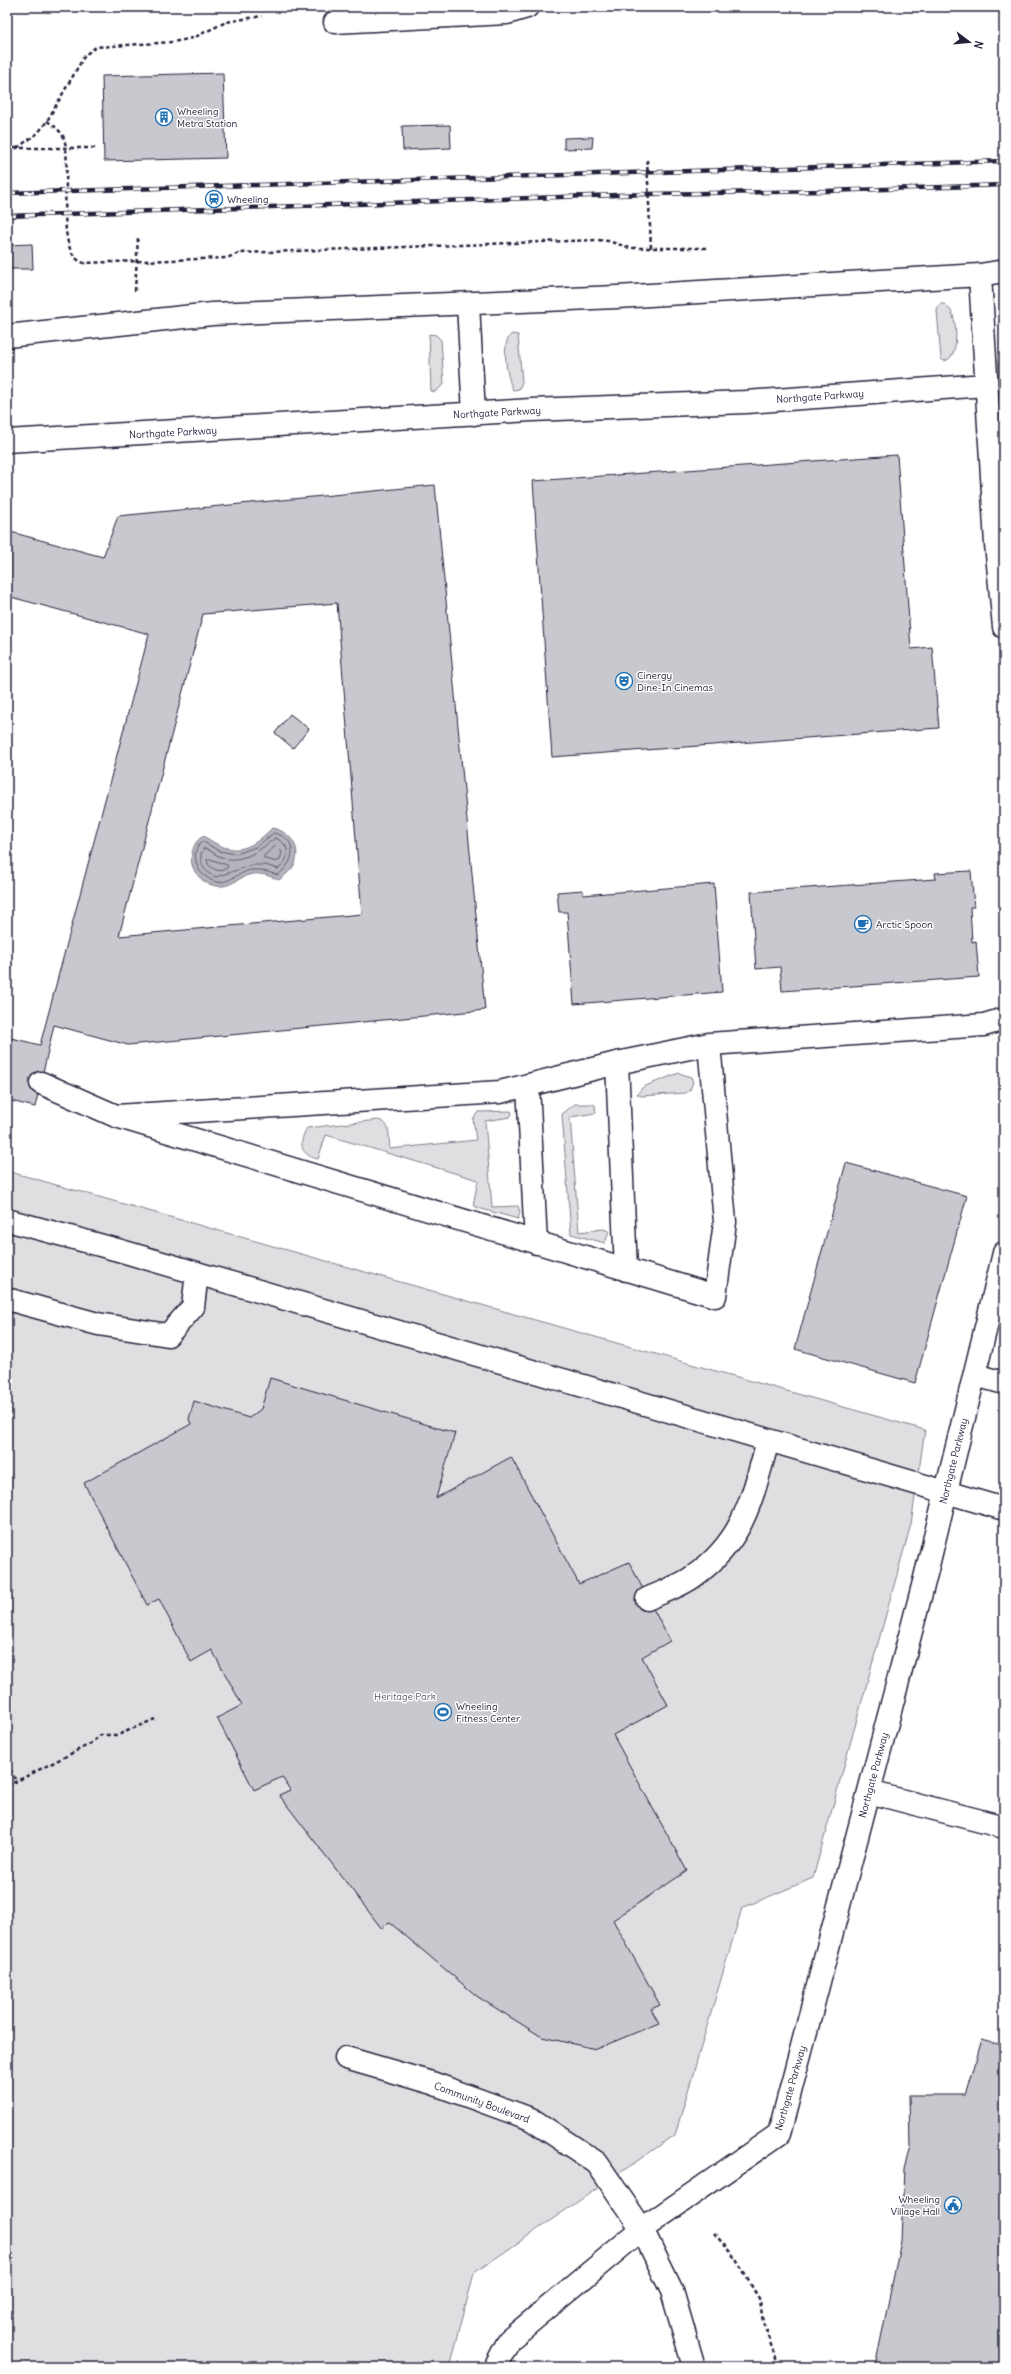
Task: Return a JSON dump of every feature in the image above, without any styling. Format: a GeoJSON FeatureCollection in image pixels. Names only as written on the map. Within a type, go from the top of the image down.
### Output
{"type":"FeatureCollection","features":[{"type":"Feature","properties":{"kind":"street"},"geometry":{"type":"LineString","coordinates":[[335,22],[507,12],[527,7]]}},
{"type":"Feature","properties":{"kind":"street"},"geometry":{"type":"LineString","coordinates":[[7,336],[212,314],[617,298],[980,276],[1004,271]]}},
{"type":"Feature","properties":{"kind":"street"},"geometry":{"type":"LineString","coordinates":[[980,276],[986,385],[1000,544],[1004,627]]}},
{"type":"Feature","properties":{"kind":"street"},"geometry":{"type":"LineString","coordinates":[[468,304],[474,414]]}},
{"type":"Feature","properties":{"kind":"street","name":"Northgate Parkway"},"geometry":{"type":"LineString","coordinates":[[7,441],[474,414],[746,402],[986,385]]}},
{"type":"Feature","properties":{"kind":"street"},"geometry":{"type":"LineString","coordinates":[[116,1116],[500,1092],[617,1063],[709,1044],[984,1025],[1004,1019]]}},
{"type":"Feature","properties":{"kind":"street"},"geometry":{"type":"LineString","coordinates":[[41,1083],[116,1116],[715,1296],[725,1222],[709,1044]]}},
{"type":"Feature","properties":{"kind":"street"},"geometry":{"type":"LineString","coordinates":[[617,1063],[626,1270]]}},
{"type":"Feature","properties":{"kind":"street"},"geometry":{"type":"LineString","coordinates":[[528,1085],[536,1243]]}},
{"type":"Feature","properties":{"kind":"street"},"geometry":{"type":"LineString","coordinates":[[7,1220],[1004,1509]]}},
{"type":"Feature","properties":{"kind":"street","name":"Northgate Parkway"},"geometry":{"type":"LineString","coordinates":[[495,2367],[509,2340],[642,2229],[779,2134],[925,1578],[1004,1253]]}},
{"type":"Feature","properties":{"kind":"street"},"geometry":{"type":"LineString","coordinates":[[7,1299],[98,1324],[168,1335],[193,1307],[197,1274]]}},
{"type":"Feature","properties":{"kind":"street"},"geometry":{"type":"LineString","coordinates":[[975,1375],[1004,1383]]}},
{"type":"Feature","properties":{"kind":"street"},"geometry":{"type":"LineString","coordinates":[[648,1599],[694,1577],[727,1547],[749,1510],[768,1441]]}},
{"type":"Feature","properties":{"kind":"street"},"geometry":{"type":"LineString","coordinates":[[869,1792],[1004,1827]]}},
{"type":"Feature","properties":{"kind":"street","name":"Community Boulevard"},"geometry":{"type":"LineString","coordinates":[[346,2058],[432,2083],[531,2119],[597,2163],[642,2229],[672,2291],[694,2367]]}},
{"type":"Feature","properties":{"kind":"path"},"geometry":{"type":"LineString","coordinates":[[17,148],[38,133],[48,121],[85,55],[96,47],[173,42],[193,38],[226,22],[262,16]]}},
{"type":"Feature","properties":{"kind":"path"},"geometry":{"type":"LineString","coordinates":[[48,121],[63,136],[65,148],[66,214],[69,250],[79,262],[84,263],[228,258],[239,253],[597,240],[608,241],[630,248],[707,248]]}},
{"type":"Feature","properties":{"kind":"path"},"geometry":{"type":"LineString","coordinates":[[7,148],[95,148]]}},
{"type":"Feature","properties":{"kind":"path"},"geometry":{"type":"LineString","coordinates":[[646,160],[651,248]]}},
{"type":"Feature","properties":{"kind":"path"},"geometry":{"type":"LineString","coordinates":[[137,278],[138,237]]}},
{"type":"Feature","properties":{"kind":"path"},"geometry":{"type":"LineString","coordinates":[[7,1786],[88,1746],[101,1736],[118,1735],[156,1719]]}},
{"type":"Feature","properties":{"kind":"path"},"geometry":{"type":"LineString","coordinates":[[7,1763],[16,1781]]}},
{"type":"Feature","properties":{"kind":"path"},"geometry":{"type":"LineString","coordinates":[[714,2233],[735,2258],[760,2300],[763,2323],[779,2367]]}},
{"type":"Feature","properties":{"kind":"green space"},"geometry":{"type":"Polygon","coordinates":[[[940,304],[944,304],[951,311],[956,331],[953,354],[949,359],[944,361],[941,359],[937,310],[940,304]]]}},
{"type":"Feature","properties":{"kind":"green space"},"geometry":{"type":"Polygon","coordinates":[[[429,334],[436,335],[441,340],[444,384],[435,392],[431,391],[429,334]]]}},
{"type":"Feature","properties":{"kind":"green space"},"geometry":{"type":"Polygon","coordinates":[[[512,334],[518,335],[522,382],[519,389],[513,390],[507,369],[505,352],[508,338],[512,334]]]}},
{"type":"Feature","properties":{"kind":"green space"},"geometry":{"type":"Polygon","coordinates":[[[679,1073],[691,1077],[693,1082],[690,1090],[686,1093],[641,1096],[637,1094],[643,1087],[679,1073]]]}},
{"type":"Feature","properties":{"kind":"green space"},"geometry":{"type":"Polygon","coordinates":[[[575,1104],[595,1105],[596,1113],[570,1117],[579,1232],[603,1229],[609,1231],[605,1243],[571,1234],[562,1114],[575,1104]]]}},
{"type":"Feature","properties":{"kind":"green space"},"geometry":{"type":"Polygon","coordinates":[[[511,1111],[512,1114],[510,1117],[485,1121],[492,1207],[518,1206],[520,1212],[518,1219],[478,1208],[473,1205],[478,1180],[326,1135],[318,1159],[307,1155],[302,1148],[302,1139],[307,1128],[378,1120],[386,1124],[389,1135],[390,1149],[476,1140],[473,1119],[478,1112],[511,1111]]]}},
{"type":"Feature","properties":{"kind":"green space","name":"Heritage Park"},"geometry":{"type":"Polygon","coordinates":[[[7,1171],[925,1430],[911,1524],[813,1878],[742,1908],[675,2135],[474,2273],[450,2367],[7,2367],[7,1171]]]}},
{"type":"Feature","properties":{"kind":"water"},"geometry":{"type":"Polygon","coordinates":[[[272,828],[289,836],[293,841],[297,852],[293,867],[279,880],[263,874],[252,874],[227,885],[217,886],[204,881],[195,872],[192,866],[192,853],[196,843],[204,836],[223,847],[239,849],[255,843],[272,828]]]}},
{"type":"Feature","properties":{"kind":"building","name":"Wheeling Metra Station"},"geometry":{"type":"Polygon","coordinates":[[[223,73],[226,158],[104,161],[102,76],[223,73]]]}},
{"type":"Feature","properties":{"kind":"building"},"geometry":{"type":"Polygon","coordinates":[[[450,125],[451,148],[403,150],[402,126],[450,125]]]}},
{"type":"Feature","properties":{"kind":"building"},"geometry":{"type":"Polygon","coordinates":[[[593,137],[592,148],[564,149],[564,138],[593,137]]]}},
{"type":"Feature","properties":{"kind":"building"},"geometry":{"type":"Polygon","coordinates":[[[32,244],[33,269],[7,269],[7,245],[32,244]]]}},
{"type":"Feature","properties":{"kind":"building"},"geometry":{"type":"Polygon","coordinates":[[[897,455],[911,649],[932,647],[939,728],[552,757],[533,481],[897,455]]]}},
{"type":"Feature","properties":{"kind":"building"},"geometry":{"type":"Polygon","coordinates":[[[435,485],[485,1010],[128,1045],[54,1025],[35,1107],[7,1100],[7,531],[103,557],[118,516],[435,485]],[[337,603],[203,614],[119,936],[362,914],[337,603]]]}},
{"type":"Feature","properties":{"kind":"building"},"geometry":{"type":"Polygon","coordinates":[[[7,596],[149,634],[40,1045],[7,1037],[7,596]]]}},
{"type":"Feature","properties":{"kind":"building"},"geometry":{"type":"Polygon","coordinates":[[[290,714],[309,729],[293,748],[275,733],[290,714]]]}},
{"type":"Feature","properties":{"kind":"building"},"geometry":{"type":"Polygon","coordinates":[[[971,871],[974,907],[970,907],[972,942],[976,941],[979,977],[782,991],[780,967],[756,969],[751,892],[936,879],[935,873],[971,871]]]}},
{"type":"Feature","properties":{"kind":"building"},"geometry":{"type":"Polygon","coordinates":[[[714,884],[722,992],[574,1004],[567,912],[559,912],[557,892],[583,890],[583,895],[714,884]]]}},
{"type":"Feature","properties":{"kind":"building"},"geometry":{"type":"Polygon","coordinates":[[[846,1163],[967,1196],[915,1383],[795,1349],[846,1163]]]}},
{"type":"Feature","properties":{"kind":"building","name":"Wheeling Fitness Center"},"geometry":{"type":"Polygon","coordinates":[[[270,1378],[455,1433],[436,1498],[511,1457],[579,1584],[629,1562],[670,1641],[642,1657],[668,1705],[613,1735],[687,1871],[613,1920],[660,2005],[651,2009],[659,2023],[596,2049],[542,2037],[478,1997],[389,1922],[382,1929],[279,1795],[290,1790],[282,1777],[254,1790],[217,1718],[242,1705],[212,1650],[191,1662],[159,1599],[147,1605],[84,1483],[191,1424],[189,1419],[194,1401],[249,1418],[261,1409],[270,1378]]]}},
{"type":"Feature","properties":{"kind":"building","name":"Wheeling Village Hall"},"geometry":{"type":"Polygon","coordinates":[[[982,2039],[1004,2045],[1004,2367],[875,2367],[901,2241],[904,2169],[910,2147],[909,2095],[966,2095],[982,2039]]]}},
{"type":"Feature","properties":{"kind":"railway"},"geometry":{"type":"LineString","coordinates":[[7,193],[1004,161]]}},
{"type":"Feature","properties":{"kind":"railway"},"geometry":{"type":"LineString","coordinates":[[7,216],[647,194],[826,191],[1004,185]]}},
{"type":"Feature","properties":{"kind":"place","name":"Wheeling Metra Station"},"geometry":{"type":"Point","coordinates":[164,117]}},
{"type":"Feature","properties":{"kind":"place","name":"Wheeling"},"geometry":{"type":"Point","coordinates":[214,199]}},
{"type":"Feature","properties":{"kind":"place","name":"Cinergy Dine-In Cinemas"},"geometry":{"type":"Point","coordinates":[624,681]}},
{"type":"Feature","properties":{"kind":"place","name":"Arctic Spoon"},"geometry":{"type":"Point","coordinates":[863,924]}},
{"type":"Feature","properties":{"kind":"place","name":"Wheeling Fitness Center"},"geometry":{"type":"Point","coordinates":[443,1712]}},
{"type":"Feature","properties":{"kind":"place","name":"Wheeling Village Hall"},"geometry":{"type":"Point","coordinates":[953,2205]}}]}
